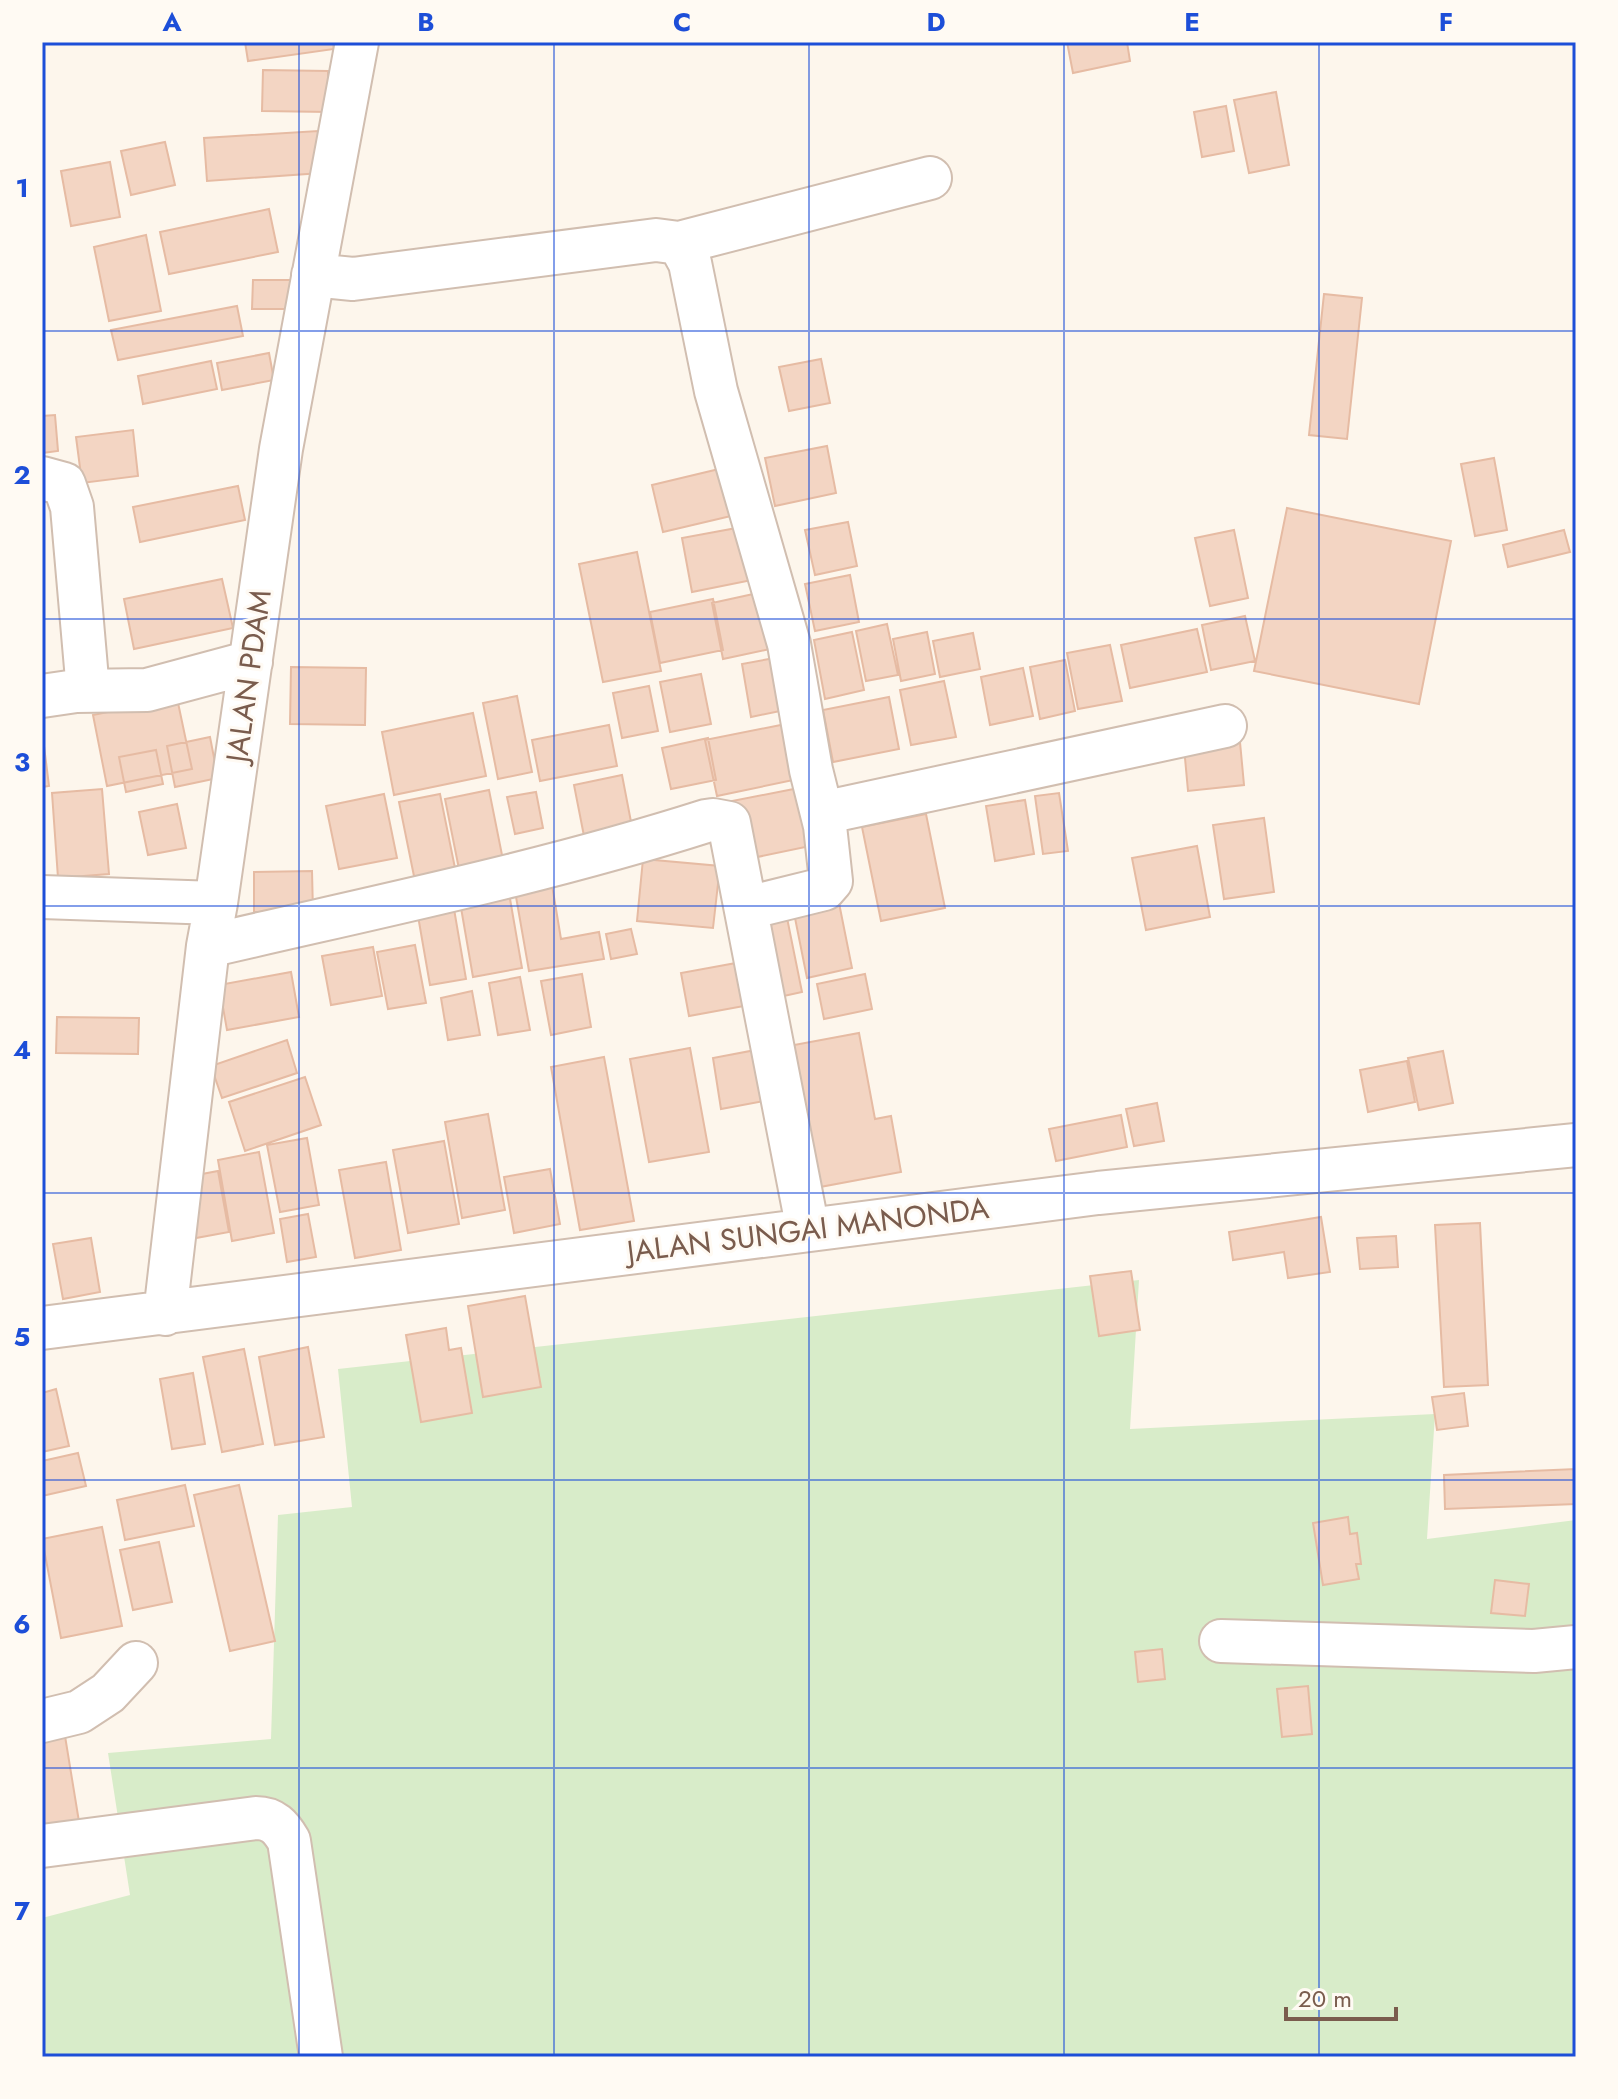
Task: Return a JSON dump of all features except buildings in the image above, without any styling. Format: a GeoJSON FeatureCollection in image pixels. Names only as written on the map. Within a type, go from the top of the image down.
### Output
{"type":"FeatureCollection","features":[{"type":"Feature","properties":{"kind":"street","name":"JALAN PDAM"},"geometry":{"type":"LineString","coordinates":[[165,1314],[208,946],[281,449],[357,42]]}},
{"type":"Feature","properties":{"kind":"street"},"geometry":{"type":"LineString","coordinates":[[313,275],[353,279],[656,240],[679,243],[930,178]]}},
{"type":"Feature","properties":{"kind":"street"},"geometry":{"type":"LineString","coordinates":[[679,243],[690,263],[716,391],[789,644],[811,770],[822,813],[831,881],[824,889],[747,908]]}},
{"type":"Feature","properties":{"kind":"street"},"geometry":{"type":"LineString","coordinates":[[42,478],[64,484],[72,507],[88,691]]}},
{"type":"Feature","properties":{"kind":"street"},"geometry":{"type":"LineString","coordinates":[[42,696],[147,690],[251,662]]}},
{"type":"Feature","properties":{"kind":"street"},"geometry":{"type":"LineString","coordinates":[[822,813],[1225,726]]}},
{"type":"Feature","properties":{"kind":"street"},"geometry":{"type":"LineString","coordinates":[[208,946],[495,880],[713,820],[729,823],[808,1230]]}},
{"type":"Feature","properties":{"kind":"street"},"geometry":{"type":"LineString","coordinates":[[42,897],[216,903]]}},
{"type":"Feature","properties":{"kind":"street","name":"JALAN SUNGAI MANONDA"},"geometry":{"type":"LineString","coordinates":[[42,1328],[1098,1193],[1576,1145]]}},
{"type":"Feature","properties":{"kind":"street"},"geometry":{"type":"LineString","coordinates":[[1221,1641],[1534,1651],[1576,1647]]}},
{"type":"Feature","properties":{"kind":"street"},"geometry":{"type":"LineString","coordinates":[[42,1721],[79,1712],[108,1693],[136,1663]]}},
{"type":"Feature","properties":{"kind":"street"},"geometry":{"type":"LineString","coordinates":[[42,1846],[256,1818],[266,1818],[278,1825],[289,1841],[321,2057]]}},
{"type":"Feature","properties":{"kind":"green space"},"geometry":{"type":"Polygon","coordinates":[[[1139,1280],[1130,1429],[1435,1414],[1427,1539],[1576,1520],[1576,2057],[42,2057],[42,1918],[130,1895],[108,1753],[271,1739],[278,1515],[352,1507],[338,1369],[1139,1280]]]}}]}
